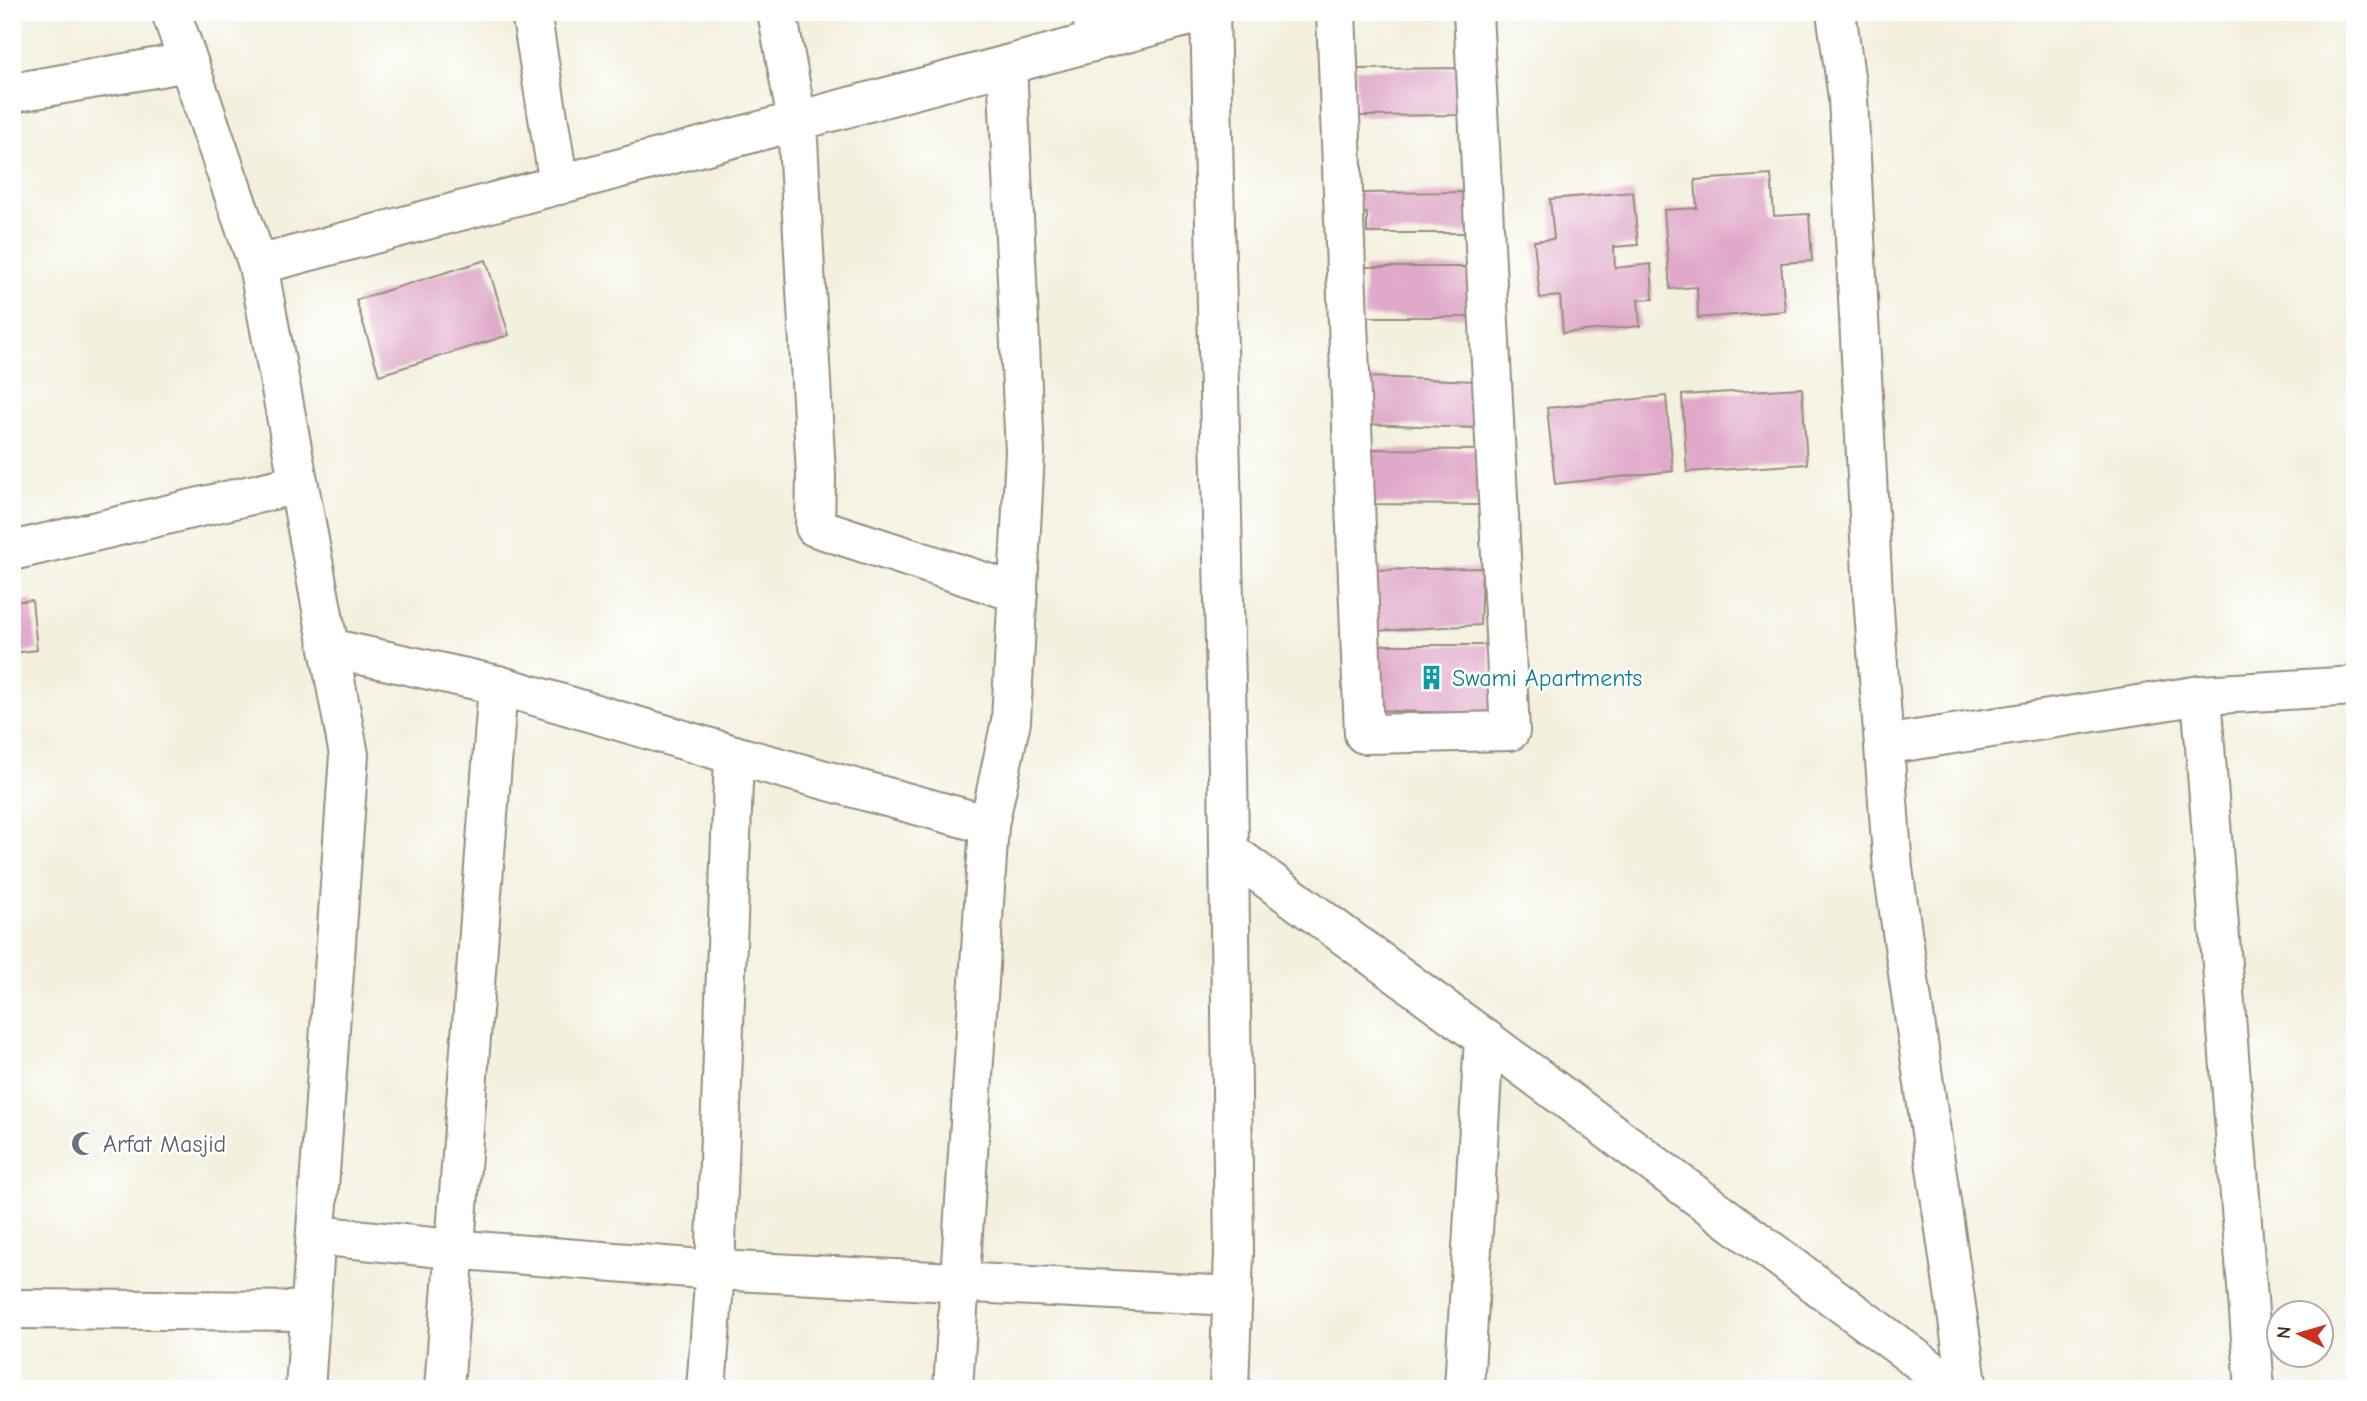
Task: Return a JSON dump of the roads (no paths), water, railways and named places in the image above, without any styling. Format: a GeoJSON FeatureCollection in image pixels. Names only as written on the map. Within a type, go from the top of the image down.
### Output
{"type":"FeatureCollection","features":[{"type":"Feature","properties":{"kind":"street"},"geometry":{"type":"LineString","coordinates":[[172,12],[258,265],[349,755],[305,1389]]}},
{"type":"Feature","properties":{"kind":"street"},"geometry":{"type":"LineString","coordinates":[[531,12],[559,185]]}},
{"type":"Feature","properties":{"kind":"street"},"geometry":{"type":"LineString","coordinates":[[777,12],[797,121],[816,475],[815,527],[1018,593]]}},
{"type":"Feature","properties":{"kind":"street"},"geometry":{"type":"LineString","coordinates":[[258,265],[1007,65],[1093,27],[1208,12],[1229,851],[1234,1252],[1229,1389]]}},
{"type":"Feature","properties":{"kind":"street"},"geometry":{"type":"LineString","coordinates":[[1336,12],[1364,734],[1510,731],[1473,12]]}},
{"type":"Feature","properties":{"kind":"street"},"geometry":{"type":"LineString","coordinates":[[1836,12],[1848,98],[1873,596],[1893,869],[1968,1389]]}},
{"type":"Feature","properties":{"kind":"street"},"geometry":{"type":"LineString","coordinates":[[12,93],[188,62]]}},
{"type":"Feature","properties":{"kind":"street"},"geometry":{"type":"LineString","coordinates":[[953,1389],[989,825],[1011,721],[1025,452],[1007,65]]}},
{"type":"Feature","properties":{"kind":"street"},"geometry":{"type":"LineString","coordinates":[[12,551],[299,484]]}},
{"type":"Feature","properties":{"kind":"street"},"geometry":{"type":"LineString","coordinates":[[329,648],[498,685],[734,755],[989,825]]}},
{"type":"Feature","properties":{"kind":"street"},"geometry":{"type":"LineString","coordinates":[[444,1389],[498,685]]}},
{"type":"Feature","properties":{"kind":"street"},"geometry":{"type":"LineString","coordinates":[[1884,745],[2201,695],[2355,686]]}},
{"type":"Feature","properties":{"kind":"street"},"geometry":{"type":"LineString","coordinates":[[2201,695],[2255,1389]]}},
{"type":"Feature","properties":{"kind":"street"},"geometry":{"type":"LineString","coordinates":[[706,1389],[715,1270],[734,755]]}},
{"type":"Feature","properties":{"kind":"street"},"geometry":{"type":"LineString","coordinates":[[1229,851],[1957,1389]]}},
{"type":"Feature","properties":{"kind":"street"},"geometry":{"type":"LineString","coordinates":[[1464,1389],[1484,1038]]}},
{"type":"Feature","properties":{"kind":"street"},"geometry":{"type":"LineString","coordinates":[[316,1235],[454,1250],[715,1270],[1233,1296]]}},
{"type":"Feature","properties":{"kind":"street"},"geometry":{"type":"LineString","coordinates":[[12,1309],[310,1311]]}},
{"type":"Feature","properties":{"kind":"place","name":"Swami Apartments"},"geometry":{"type":"Point","coordinates":[1432,678]}},
{"type":"Feature","properties":{"kind":"place","name":"Arfat Masjid"},"geometry":{"type":"Point","coordinates":[83,1144]}}]}
